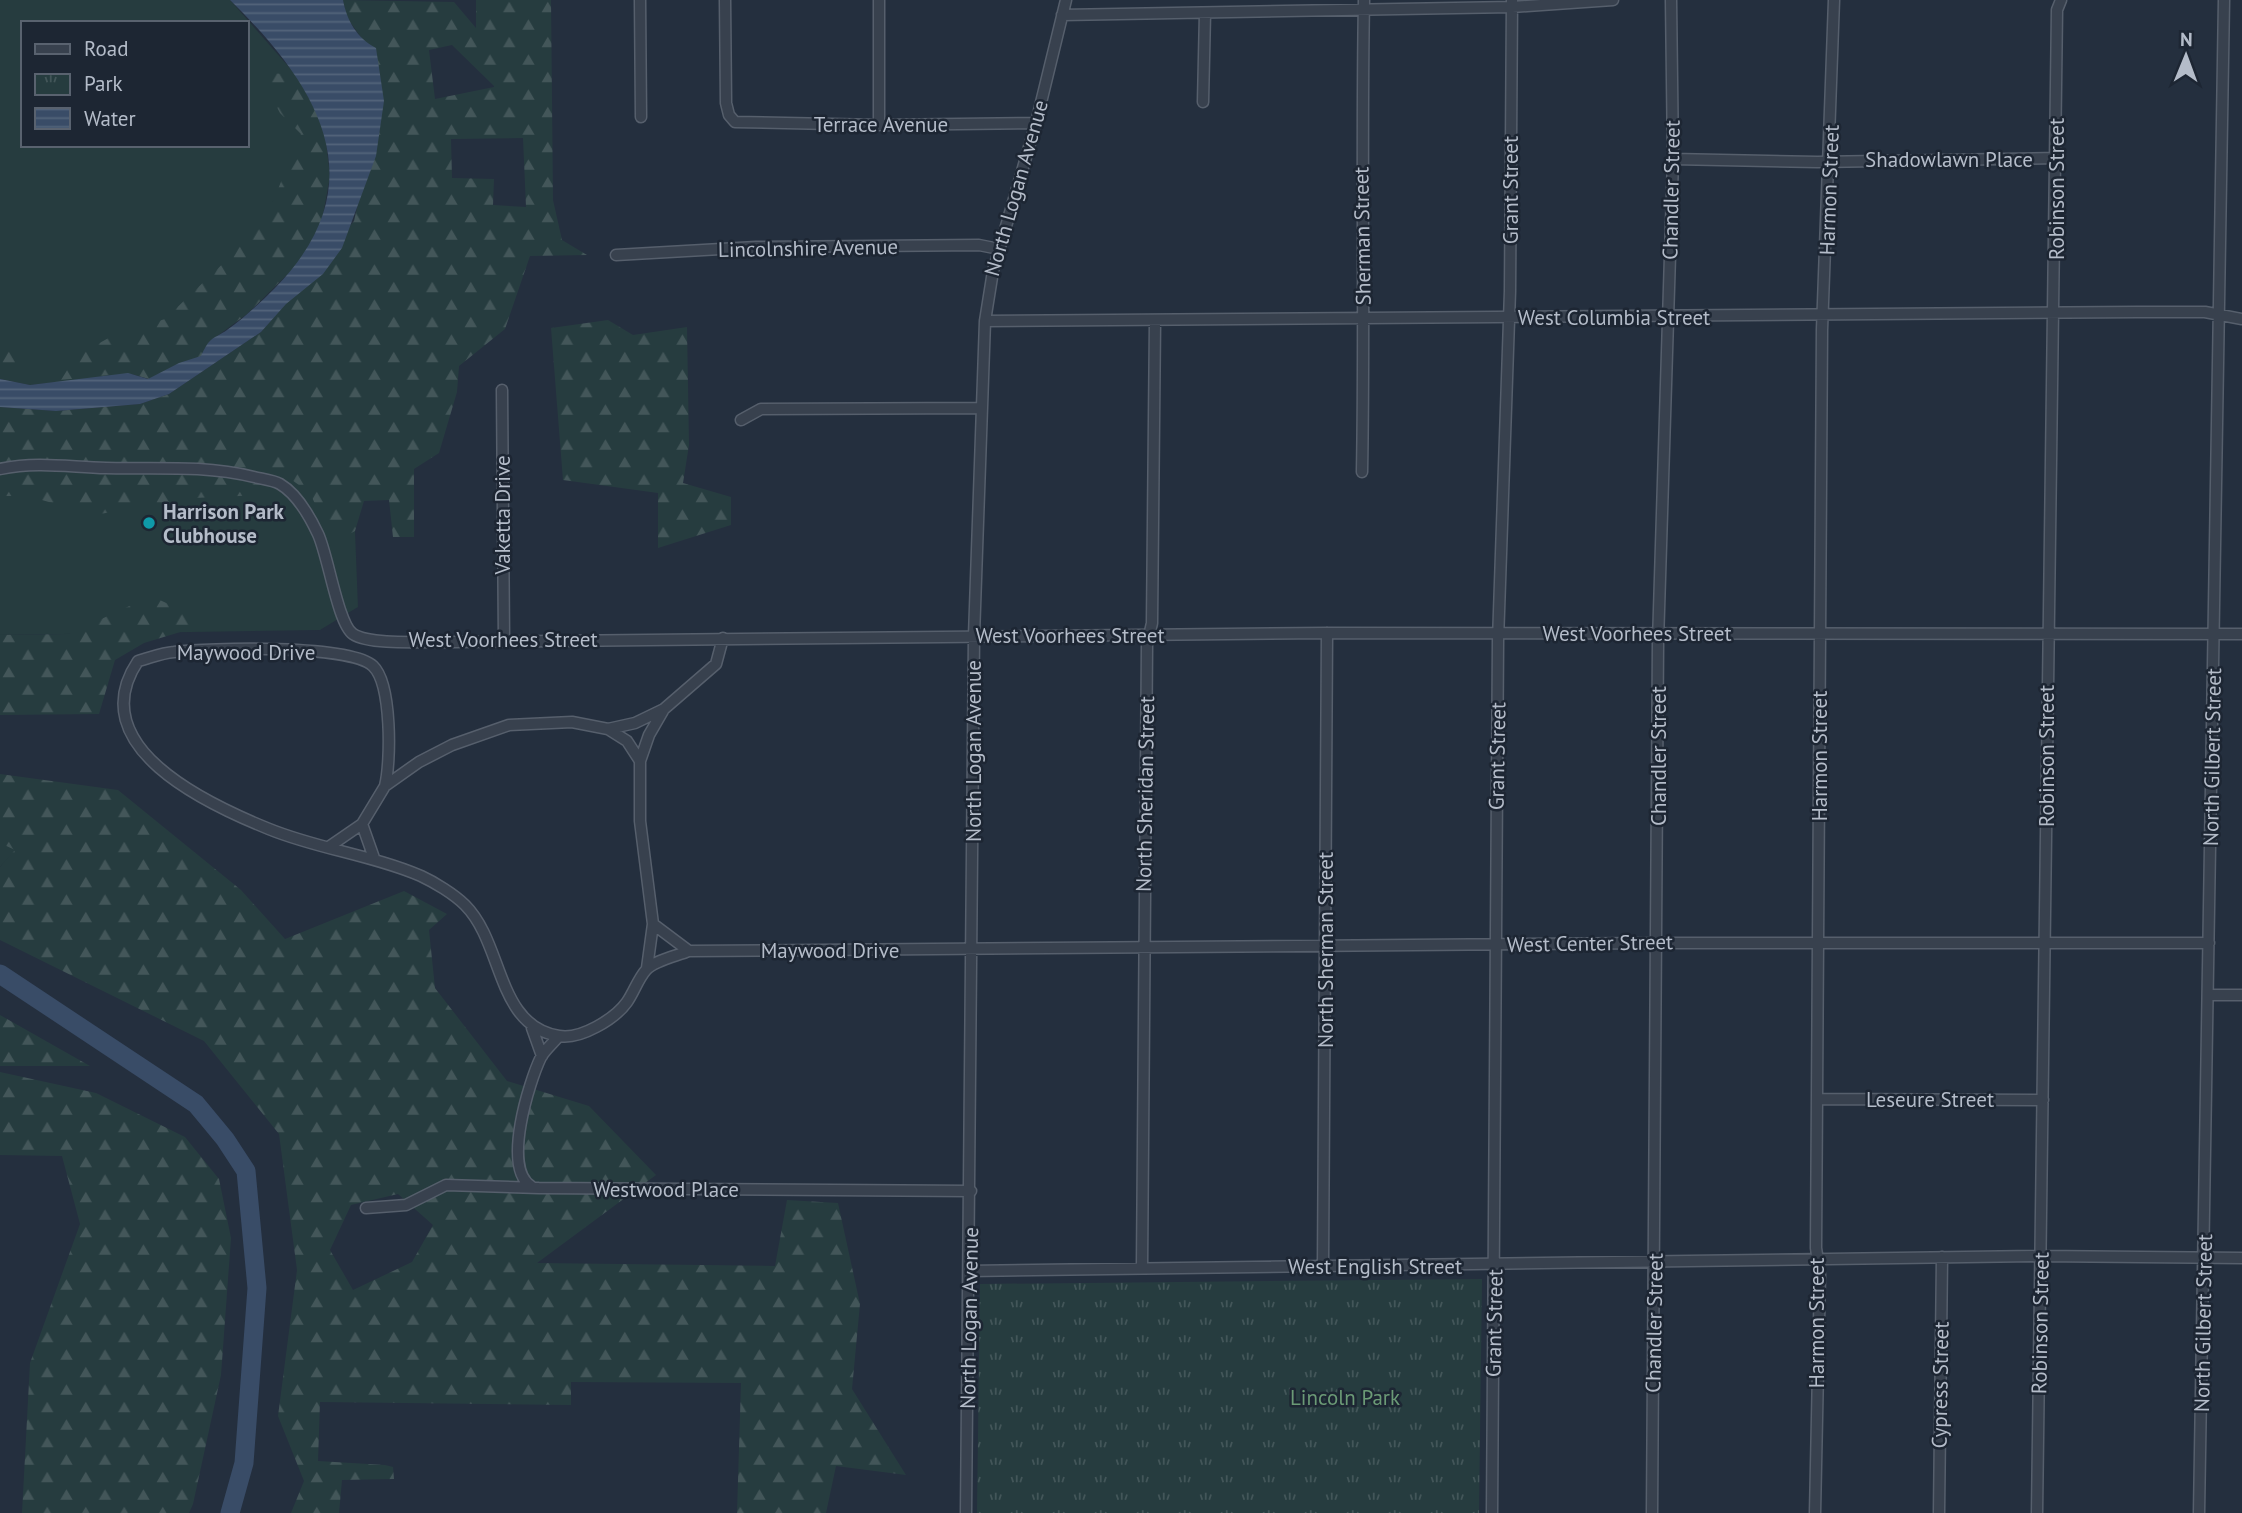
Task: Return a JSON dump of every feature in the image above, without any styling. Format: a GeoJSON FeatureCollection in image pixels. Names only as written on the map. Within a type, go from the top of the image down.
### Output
{"type":"FeatureCollection","features":[{"type":"Feature","properties":{"kind":"street"},"geometry":{"type":"LineString","coordinates":[[640,0],[640,117]]}},
{"type":"Feature","properties":{"kind":"street","name":"Terrace Avenue"},"geometry":{"type":"LineString","coordinates":[[724,0],[726,103],[729,115],[742,124],[1036,123]]}},
{"type":"Feature","properties":{"kind":"street"},"geometry":{"type":"LineString","coordinates":[[879,0],[879,125]]}},
{"type":"Feature","properties":{"kind":"street","name":"North Logan Avenue"},"geometry":{"type":"LineString","coordinates":[[966,1513],[974,636],[985,321],[987,295],[1036,123],[1066,0]]}},
{"type":"Feature","properties":{"kind":"street"},"geometry":{"type":"LineString","coordinates":[[1062,15],[1613,0]]}},
{"type":"Feature","properties":{"kind":"street","name":"Chandler Street"},"geometry":{"type":"LineString","coordinates":[[1652,1513],[1659,633],[1672,159],[1671,0]]}},
{"type":"Feature","properties":{"kind":"street","name":"Harmon Street"},"geometry":{"type":"LineString","coordinates":[[1815,1513],[1820,633],[1824,315],[1834,0]]}},
{"type":"Feature","properties":{"kind":"street","name":"Robinson Street"},"geometry":{"type":"LineString","coordinates":[[2037,1513],[2057,10],[2061,0]]}},
{"type":"Feature","properties":{"kind":"street","name":"North Gilbert Street"},"geometry":{"type":"LineString","coordinates":[[2199,1513],[2224,0]]}},
{"type":"Feature","properties":{"kind":"street","name":"Grant Street"},"geometry":{"type":"LineString","coordinates":[[1492,1513],[1498,632],[1508,318],[1512,4]]}},
{"type":"Feature","properties":{"kind":"street","name":"Sherman Street"},"geometry":{"type":"LineString","coordinates":[[1362,472],[1364,319],[1360,189],[1364,5]]}},
{"type":"Feature","properties":{"kind":"street"},"geometry":{"type":"LineString","coordinates":[[1203,102],[1205,13]]}},
{"type":"Feature","properties":{"kind":"street","name":"Shadowlawn Place"},"geometry":{"type":"LineString","coordinates":[[1672,159],[1830,161],[2057,158]]}},
{"type":"Feature","properties":{"kind":"street","name":"Lincolnshire Avenue"},"geometry":{"type":"LineString","coordinates":[[616,255],[756,247],[979,245],[999,248]]}},
{"type":"Feature","properties":{"kind":"street","name":"West Columbia Street"},"geometry":{"type":"LineString","coordinates":[[985,321],[2205,312],[2242,319]]}},
{"type":"Feature","properties":{"kind":"street","name":"North Sheridan Street"},"geometry":{"type":"LineString","coordinates":[[1142,1268],[1144,948],[1155,321]]}},
{"type":"Feature","properties":{"kind":"street","name":"Vaketta Drive"},"geometry":{"type":"LineString","coordinates":[[502,390],[504,640]]}},
{"type":"Feature","properties":{"kind":"street"},"geometry":{"type":"LineString","coordinates":[[741,420],[761,409],[982,408]]}},
{"type":"Feature","properties":{"kind":"street","name":"West Voorhees Street"},"geometry":{"type":"LineString","coordinates":[[0,469],[29,463],[105,468],[175,466],[223,470],[279,484],[309,515],[319,536],[334,580],[343,623],[353,634],[373,639],[1498,632],[2242,634]]}},
{"type":"Feature","properties":{"kind":"street","name":"North Sherman Street"},"geometry":{"type":"LineString","coordinates":[[1323,1266],[1327,633]]}},
{"type":"Feature","properties":{"kind":"street","name":"Maywood Drive"},"geometry":{"type":"LineString","coordinates":[[330,846],[362,824],[385,786],[419,762],[452,745],[509,725],[572,722],[608,729],[635,723],[664,709],[716,664],[723,638]]}},
{"type":"Feature","properties":{"kind":"street","name":"Maywood Drive"},"geometry":{"type":"LineString","coordinates":[[385,786],[389,739],[384,689],[373,666],[347,655],[309,650],[176,651],[138,661],[126,686],[124,705],[127,730],[134,743],[154,764],[197,794],[271,830],[374,858],[424,877],[465,905],[487,937],[515,1009],[533,1028]]}},
{"type":"Feature","properties":{"kind":"street","name":"Maywood Drive"},"geometry":{"type":"LineString","coordinates":[[559,1036],[570,1037],[591,1029],[626,1004],[647,968],[653,924],[640,821],[640,761],[649,735],[664,709]]}},
{"type":"Feature","properties":{"kind":"street"},"geometry":{"type":"LineString","coordinates":[[608,729],[627,741],[640,761]]}},
{"type":"Feature","properties":{"kind":"street"},"geometry":{"type":"LineString","coordinates":[[362,824],[374,858]]}},
{"type":"Feature","properties":{"kind":"street"},"geometry":{"type":"LineString","coordinates":[[653,924],[689,951]]}},
{"type":"Feature","properties":{"kind":"street","name":"West Center Street"},"geometry":{"type":"LineString","coordinates":[[971,949],[1818,942],[2209,943]]}},
{"type":"Feature","properties":{"kind":"street","name":"Maywood Drive"},"geometry":{"type":"LineString","coordinates":[[647,968],[689,951],[971,949]]}},
{"type":"Feature","properties":{"kind":"street"},"geometry":{"type":"LineString","coordinates":[[2208,995],[2242,995]]}},
{"type":"Feature","properties":{"kind":"street"},"geometry":{"type":"LineString","coordinates":[[531,1186],[524,1182],[519,1170],[519,1123],[542,1056],[559,1036],[533,1028]]}},
{"type":"Feature","properties":{"kind":"street"},"geometry":{"type":"LineString","coordinates":[[533,1028],[542,1056]]}},
{"type":"Feature","properties":{"kind":"street","name":"Leseure Street"},"geometry":{"type":"LineString","coordinates":[[1818,1099],[2043,1100]]}},
{"type":"Feature","properties":{"kind":"street","name":"Westwood Place"},"geometry":{"type":"LineString","coordinates":[[366,1208],[406,1205],[446,1185],[971,1191]]}},
{"type":"Feature","properties":{"kind":"street","name":"West English Street"},"geometry":{"type":"LineString","coordinates":[[970,1271],[1818,1261],[1942,1257],[2242,1258]]}},
{"type":"Feature","properties":{"kind":"street","name":"Cypress Street"},"geometry":{"type":"LineString","coordinates":[[1939,1513],[1942,1257]]}},
{"type":"Feature","properties":{"kind":"green space"},"geometry":{"type":"Polygon","coordinates":[[[0,0],[230,0],[296,75],[324,126],[159,371],[30,385],[0,379],[0,0]]]}},
{"type":"Feature","properties":{"kind":"green space"},"geometry":{"type":"Polygon","coordinates":[[[343,0],[454,2],[476,28],[476,0],[551,0],[553,200],[562,240],[587,255],[530,256],[505,329],[459,366],[457,392],[439,453],[414,469],[414,537],[393,537],[389,500],[364,501],[355,531],[333,543],[310,493],[285,475],[261,495],[194,498],[94,515],[28,496],[0,496],[0,407],[56,411],[140,404],[169,394],[261,332],[354,221],[359,199],[365,43],[346,16],[343,0]],[[452,45],[429,50],[435,99],[494,87],[494,86],[452,45]],[[523,138],[451,139],[452,178],[494,179],[493,205],[526,207],[523,138]]]}},
{"type":"Feature","properties":{"kind":"green space"},"geometry":{"type":"Polygon","coordinates":[[[258,72],[296,75],[324,126],[330,176],[322,220],[303,259],[247,314],[209,342],[202,356],[149,379],[128,373],[61,380],[76,356],[114,335],[165,319],[234,253],[273,201],[301,134],[280,113],[258,72]]]}},
{"type":"Feature","properties":{"kind":"green space"},"geometry":{"type":"Polygon","coordinates":[[[608,320],[633,335],[687,327],[689,445],[683,483],[731,497],[731,525],[658,548],[658,493],[563,480],[551,328],[608,320]]]}},
{"type":"Feature","properties":{"kind":"green space"},"geometry":{"type":"Polygon","coordinates":[[[0,347],[35,362],[0,379],[0,347]]]}},
{"type":"Feature","properties":{"kind":"green space"},"geometry":{"type":"Polygon","coordinates":[[[0,432],[311,472],[355,531],[358,607],[320,630],[0,635],[0,432]]]}},
{"type":"Feature","properties":{"kind":"green space"},"geometry":{"type":"Polygon","coordinates":[[[151,596],[210,623],[144,643],[115,660],[99,714],[0,715],[0,635],[69,634],[151,596]]]}},
{"type":"Feature","properties":{"kind":"green space"},"geometry":{"type":"Polygon","coordinates":[[[0,774],[118,790],[241,890],[285,939],[404,891],[447,914],[429,930],[435,988],[507,1081],[589,1106],[656,1175],[537,1263],[775,1266],[787,1200],[838,1203],[860,1304],[852,1389],[906,1475],[836,1466],[826,1513],[737,1513],[741,1383],[571,1382],[571,1405],[320,1402],[318,1461],[385,1465],[393,1467],[394,1479],[342,1480],[339,1513],[291,1513],[304,1481],[278,1416],[297,1270],[279,1134],[204,1041],[0,940],[0,867],[15,850],[0,843],[0,774]],[[398,1194],[351,1205],[330,1250],[353,1290],[412,1262],[433,1225],[398,1194]]]}},
{"type":"Feature","properties":{"kind":"green space"},"geometry":{"type":"Polygon","coordinates":[[[0,841],[16,850],[0,867],[0,841]]]}},
{"type":"Feature","properties":{"kind":"green space"},"geometry":{"type":"Polygon","coordinates":[[[0,1015],[90,1066],[0,1066],[0,1015]]]}},
{"type":"Feature","properties":{"kind":"green space"},"geometry":{"type":"Polygon","coordinates":[[[0,1072],[96,1093],[185,1137],[219,1179],[231,1238],[221,1375],[189,1513],[22,1513],[30,1363],[80,1224],[62,1156],[0,1155],[0,1072]]]}},
{"type":"Feature","properties":{"kind":"green space","name":"Lincoln Park"},"geometry":{"type":"Polygon","coordinates":[[[1482,1279],[1479,1513],[977,1513],[980,1284],[1482,1279]]]}},
{"type":"Feature","properties":{"kind":"water"},"geometry":{"type":"Polygon","coordinates":[[[230,0],[343,0],[354,28],[376,48],[384,101],[376,156],[342,248],[323,274],[286,304],[261,332],[169,394],[140,404],[56,411],[0,407],[0,379],[30,385],[128,373],[148,379],[179,363],[201,356],[211,340],[240,320],[275,288],[306,249],[324,211],[329,174],[324,137],[311,102],[289,67],[262,33],[230,0]]]}},
{"type":"Feature","properties":{"kind":"waterway"},"geometry":{"type":"LineString","coordinates":[[0,974],[196,1104],[225,1139],[246,1171],[257,1288],[244,1463],[230,1513]]}},
{"type":"Feature","properties":{"kind":"place","name":"Harrison Park Clubhouse"},"geometry":{"type":"Point","coordinates":[149,523]}}]}
